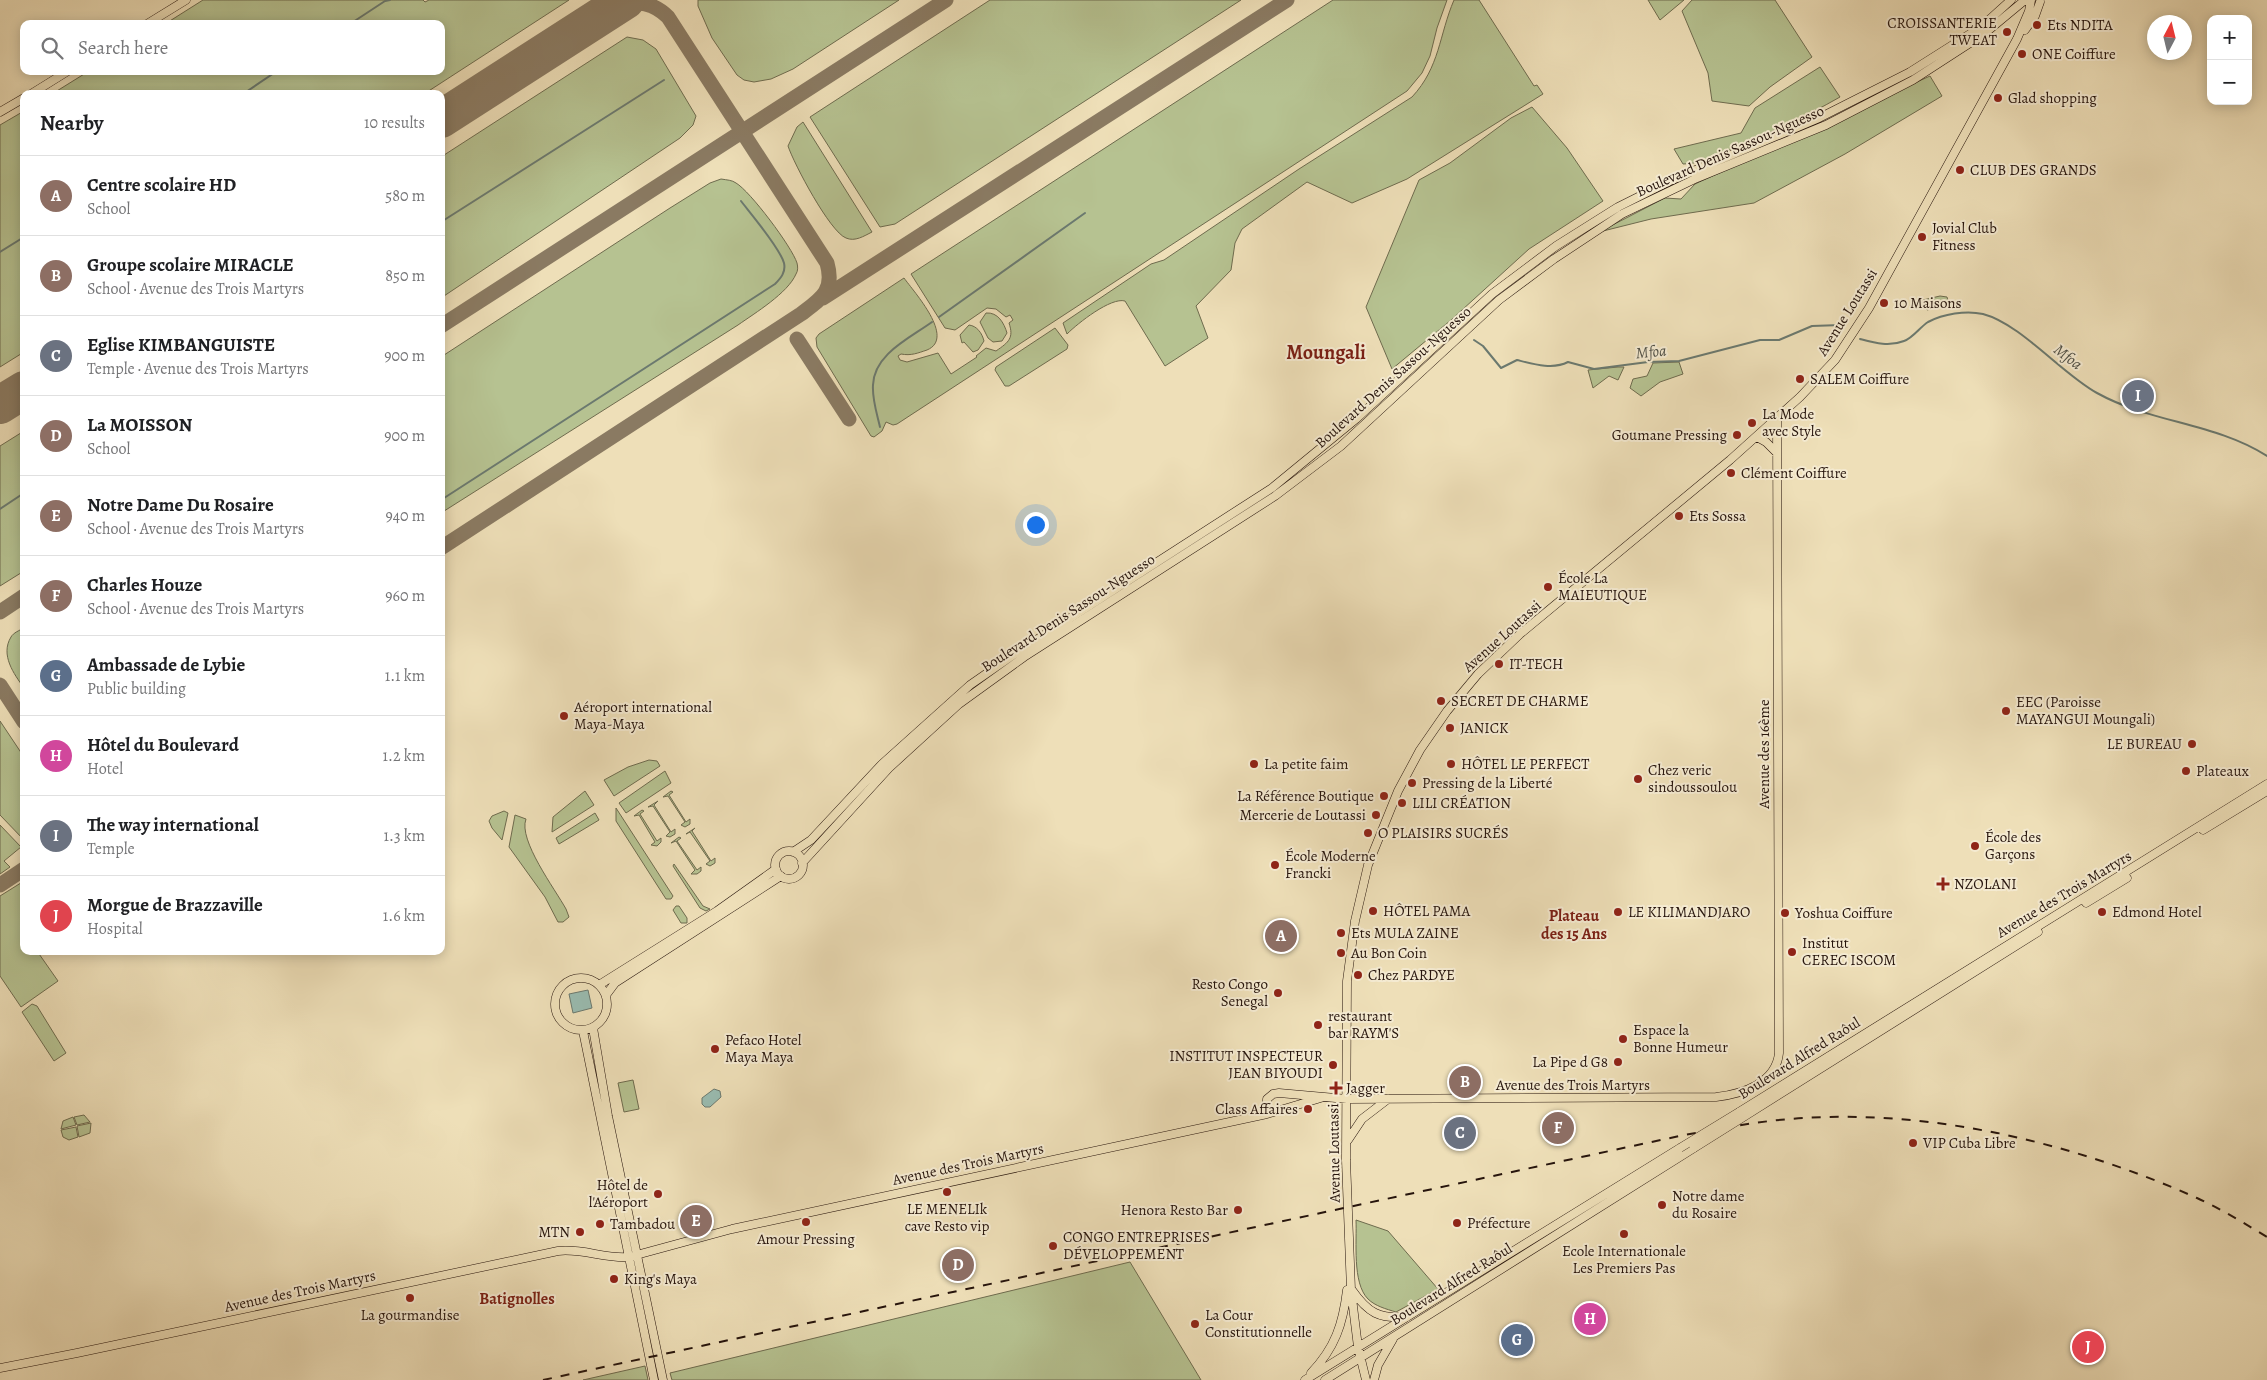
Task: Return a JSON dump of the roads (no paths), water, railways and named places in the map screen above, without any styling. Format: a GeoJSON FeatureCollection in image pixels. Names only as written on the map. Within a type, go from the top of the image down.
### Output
{"type":"FeatureCollection","features":[{"type":"Feature","properties":{"kind":"main road"},"geometry":{"type":"LineString","coordinates":[[154,20],[186,0]]}},
{"type":"Feature","properties":{"kind":"main road","name":"Boulevard Denis Sassou-Nguesso"},"geometry":{"type":"LineString","coordinates":[[793,852],[811,840],[882,764],[916,731],[983,675],[1272,488],[1330,442],[1485,300],[1524,269],[1586,225],[1678,177],[1819,118],[1910,72],[1981,27],[2011,0]]}},
{"type":"Feature","properties":{"kind":"main road","name":"Boulevard Denis Sassou-Nguesso"},"geometry":{"type":"LineString","coordinates":[[802,862],[921,736],[972,694],[1024,657],[1275,496],[1341,446],[1500,300],[1587,236],[1622,214],[1681,186],[1826,124],[1913,80],[1984,34],[2025,0]]}},
{"type":"Feature","properties":{"kind":"main road"},"geometry":{"type":"LineString","coordinates":[[2031,0],[2043,1]]}},
{"type":"Feature","properties":{"kind":"main road","name":"Avenue Loutassi"},"geometry":{"type":"LineString","coordinates":[[1364,1380],[1356,1349],[1349,1290],[1347,981],[1355,921],[1368,865],[1398,791],[1420,750],[1462,692],[1511,642],[1664,517],[1757,437],[1829,367],[1858,325],[2017,39],[2030,11],[2031,0]]}},
{"type":"Feature","properties":{"kind":"main road","name":"Avenue Loutassi"},"geometry":{"type":"LineString","coordinates":[[2017,39],[2035,16],[2043,1]]}},
{"type":"Feature","properties":{"kind":"main road"},"geometry":{"type":"LineString","coordinates":[[37,90],[62,75]]}},
{"type":"Feature","properties":{"kind":"main road"},"geometry":{"type":"LineString","coordinates":[[0,112],[20,100]]}},
{"type":"Feature","properties":{"kind":"main road"},"geometry":{"type":"LineString","coordinates":[[1678,177],[1681,186]]}},
{"type":"Feature","properties":{"kind":"main road","name":"Avenue des 16ème"},"geometry":{"type":"LineString","coordinates":[[1760,1082],[1774,1070],[1779,1053],[1777,417]]}},
{"type":"Feature","properties":{"kind":"main road"},"geometry":{"type":"LineString","coordinates":[[1757,437],[1766,442],[1777,453]]}},
{"type":"Feature","properties":{"kind":"main road","name":"Avenue des Trois Martyrs"},"geometry":{"type":"LineString","coordinates":[[1876,1030],[2267,784]]}},
{"type":"Feature","properties":{"kind":"main road","name":"Avenue des Trois Martyrs"},"geometry":{"type":"LineString","coordinates":[[1876,1030],[2267,791]]}},
{"type":"Feature","properties":{"kind":"main road"},"geometry":{"type":"LineString","coordinates":[[784,852],[793,852],[799,856],[802,862],[802,869],[795,877],[788,879],[781,876],[776,869],[775,863],[784,852]]}},
{"type":"Feature","properties":{"kind":"main road"},"geometry":{"type":"LineString","coordinates":[[599,985],[717,911],[776,869]]}},
{"type":"Feature","properties":{"kind":"main road"},"geometry":{"type":"LineString","coordinates":[[606,995],[615,983],[781,876]]}},
{"type":"Feature","properties":{"kind":"main road"},"geometry":{"type":"LineString","coordinates":[[578,978],[588,979],[599,985],[606,995],[608,1006],[605,1016],[593,1028],[583,1030],[569,1027],[558,1016],[555,1007],[556,997],[561,988],[569,981],[578,978]]}},
{"type":"Feature","properties":{"kind":"main road"},"geometry":{"type":"LineString","coordinates":[[593,1028],[632,1254],[632,1269],[654,1380]]}},
{"type":"Feature","properties":{"kind":"main road"},"geometry":{"type":"LineString","coordinates":[[583,1030],[632,1254],[663,1380]]}},
{"type":"Feature","properties":{"kind":"main road","name":"Boulevard Alfred Raôul"},"geometry":{"type":"LineString","coordinates":[[1325,1380],[1694,1148],[1742,1114],[1876,1030]]}},
{"type":"Feature","properties":{"kind":"main road","name":"Avenue des Trois Martyrs"},"geometry":{"type":"LineString","coordinates":[[1267,1114],[1267,1099],[1273,1094],[1347,1099],[1716,1098],[1742,1092],[1760,1082]]}},
{"type":"Feature","properties":{"kind":"main road","name":"Avenue des Trois Martyrs"},"geometry":{"type":"LineString","coordinates":[[0,1368],[77,1354],[558,1251],[572,1250],[610,1256],[632,1254],[777,1219],[1267,1114],[1324,1097]]}},
{"type":"Feature","properties":{"kind":"main road"},"geometry":{"type":"LineString","coordinates":[[1347,1141],[1362,1119],[1388,1098]]}},
{"type":"Feature","properties":{"kind":"main road"},"geometry":{"type":"LineString","coordinates":[[1304,1380],[1680,1148],[1742,1114]]}},
{"type":"Feature","properties":{"kind":"main road"},"geometry":{"type":"LineString","coordinates":[[610,1256],[632,1269]]}},
{"type":"Feature","properties":{"kind":"main road"},"geometry":{"type":"LineString","coordinates":[[1349,1290],[1366,1308],[1376,1314],[1393,1318],[1409,1316]]}},
{"type":"Feature","properties":{"kind":"main road"},"geometry":{"type":"LineString","coordinates":[[1304,1380],[1324,1357],[1338,1334],[1344,1319],[1349,1290]]}},
{"type":"Feature","properties":{"kind":"main road"},"geometry":{"type":"LineString","coordinates":[[1374,1380],[1380,1360],[1395,1335]]}},
{"type":"Feature","properties":{"kind":"water"},"geometry":{"type":"Polygon","coordinates":[[[588,990],[592,1008],[573,1013],[569,994],[588,990]]]}},
{"type":"Feature","properties":{"kind":"water"},"geometry":{"type":"Polygon","coordinates":[[[714,1089],[720,1091],[721,1097],[710,1107],[705,1107],[702,1104],[702,1098],[714,1089]]]}},
{"type":"Feature","properties":{"kind":"waterway"},"geometry":{"type":"LineString","coordinates":[[356,20],[385,1],[390,0]]}},
{"type":"Feature","properties":{"kind":"waterway"},"geometry":{"type":"LineString","coordinates":[[249,90],[271,75]]}},
{"type":"Feature","properties":{"kind":"waterway"},"geometry":{"type":"LineString","coordinates":[[445,219],[664,80]]}},
{"type":"Feature","properties":{"kind":"waterway"},"geometry":{"type":"LineString","coordinates":[[445,497],[775,284],[784,272],[784,263],[765,231],[741,201]]}},
{"type":"Feature","properties":{"kind":"waterway"},"geometry":{"type":"LineString","coordinates":[[939,317],[1085,213]]}},
{"type":"Feature","properties":{"kind":"waterway"},"geometry":{"type":"LineString","coordinates":[[0,252],[20,240]]}},
{"type":"Feature","properties":{"kind":"waterway","name":"Mfoa"},"geometry":{"type":"LineString","coordinates":[[1860,339],[1882,344],[1898,343],[1910,337],[1928,322],[1941,317],[1962,313],[1983,314],[1997,319],[2027,338],[2070,374],[2097,393],[2139,411],[2227,436],[2267,456]]}},
{"type":"Feature","properties":{"kind":"waterway"},"geometry":{"type":"LineString","coordinates":[[880,427],[873,390],[875,374],[886,356],[932,322]]}},
{"type":"Feature","properties":{"kind":"waterway","name":"Mfoa"},"geometry":{"type":"LineString","coordinates":[[1474,340],[1483,346],[1501,368],[1517,360],[1549,366],[1568,362],[1594,369],[1648,362],[1679,361],[1760,340],[1779,340],[1812,326],[1841,325]]}},
{"type":"Feature","properties":{"kind":"waterway"},"geometry":{"type":"LineString","coordinates":[[0,509],[20,496]]}},
{"type":"Feature","properties":{"kind":"railway"},"geometry":{"type":"LineString","coordinates":[[543,1380],[1684,1135],[1789,1119],[1854,1117],[1905,1120],[1955,1126],[2055,1147],[2151,1179],[2197,1198],[2224,1211],[2267,1237]]}},
{"type":"Feature","properties":{"kind":"place","name":"Ets NDITA"},"geometry":{"type":"Point","coordinates":[2037,25]}},
{"type":"Feature","properties":{"kind":"place","name":"CROISSANTERIE TWEAT"},"geometry":{"type":"Point","coordinates":[2007,32]}},
{"type":"Feature","properties":{"kind":"place","name":"ONE Coiffure"},"geometry":{"type":"Point","coordinates":[2022,54]}},
{"type":"Feature","properties":{"kind":"place","name":"Glad shopping"},"geometry":{"type":"Point","coordinates":[1998,98]}},
{"type":"Feature","properties":{"kind":"place","name":"CLUB DES GRANDS"},"geometry":{"type":"Point","coordinates":[1960,170]}},
{"type":"Feature","properties":{"kind":"place","name":"Jovial Club Fitness"},"geometry":{"type":"Point","coordinates":[1922,237]}},
{"type":"Feature","properties":{"kind":"place","name":"10 Maisons"},"geometry":{"type":"Point","coordinates":[1884,303]}},
{"type":"Feature","properties":{"kind":"place","name":"SALEM Coiffure"},"geometry":{"type":"Point","coordinates":[1800,379]}},
{"type":"Feature","properties":{"kind":"place","name":"The way international"},"geometry":{"type":"Point","coordinates":[2138,396]}},
{"type":"Feature","properties":{"kind":"place","name":"La Mode avec Style"},"geometry":{"type":"Point","coordinates":[1752,423]}},
{"type":"Feature","properties":{"kind":"place","name":"Goumane Pressing"},"geometry":{"type":"Point","coordinates":[1737,435]}},
{"type":"Feature","properties":{"kind":"place","name":"Clément Coiffure"},"geometry":{"type":"Point","coordinates":[1731,473]}},
{"type":"Feature","properties":{"kind":"place","name":"Ets Sossa"},"geometry":{"type":"Point","coordinates":[1679,516]}},
{"type":"Feature","properties":{"kind":"place","name":"École La MAIEUTIQUE"},"geometry":{"type":"Point","coordinates":[1548,587]}},
{"type":"Feature","properties":{"kind":"place","name":"IT-TECH"},"geometry":{"type":"Point","coordinates":[1499,664]}},
{"type":"Feature","properties":{"kind":"place","name":"SECRET DE CHARME"},"geometry":{"type":"Point","coordinates":[1441,701]}},
{"type":"Feature","properties":{"kind":"place","name":"EEC (Paroisse MAYANGUI Moungali)"},"geometry":{"type":"Point","coordinates":[2006,711]}},
{"type":"Feature","properties":{"kind":"place","name":"Aéroport international Maya-Maya"},"geometry":{"type":"Point","coordinates":[564,716]}},
{"type":"Feature","properties":{"kind":"place","name":"JANICK"},"geometry":{"type":"Point","coordinates":[1450,728]}},
{"type":"Feature","properties":{"kind":"place","name":"LE BUREAU"},"geometry":{"type":"Point","coordinates":[2192,744]}},
{"type":"Feature","properties":{"kind":"place","name":"La petite faim"},"geometry":{"type":"Point","coordinates":[1254,764]}},
{"type":"Feature","properties":{"kind":"place","name":"HÔTEL LE PERFECT"},"geometry":{"type":"Point","coordinates":[1451,764]}},
{"type":"Feature","properties":{"kind":"place","name":"Plateaux"},"geometry":{"type":"Point","coordinates":[2186,771]}},
{"type":"Feature","properties":{"kind":"place","name":"Chez veric sindoussoulou"},"geometry":{"type":"Point","coordinates":[1638,779]}},
{"type":"Feature","properties":{"kind":"place","name":"Pressing de la Liberté"},"geometry":{"type":"Point","coordinates":[1412,783]}},
{"type":"Feature","properties":{"kind":"place","name":"La Référence Boutique"},"geometry":{"type":"Point","coordinates":[1384,796]}},
{"type":"Feature","properties":{"kind":"place","name":"LILI CRÉATION"},"geometry":{"type":"Point","coordinates":[1402,803]}},
{"type":"Feature","properties":{"kind":"place","name":"Mercerie de Loutassi"},"geometry":{"type":"Point","coordinates":[1376,815]}},
{"type":"Feature","properties":{"kind":"place","name":"O PLAISIRS SUCRÉS"},"geometry":{"type":"Point","coordinates":[1368,833]}},
{"type":"Feature","properties":{"kind":"place","name":"École des Garçons"},"geometry":{"type":"Point","coordinates":[1975,846]}},
{"type":"Feature","properties":{"kind":"place","name":"École Moderne Francki"},"geometry":{"type":"Point","coordinates":[1275,865]}},
{"type":"Feature","properties":{"kind":"place","name":"NZOLANI"},"geometry":{"type":"Point","coordinates":[1943,884]}},
{"type":"Feature","properties":{"kind":"place","name":"HÔTEL PAMA"},"geometry":{"type":"Point","coordinates":[1373,911]}},
{"type":"Feature","properties":{"kind":"place","name":"LE KILIMANDJARO"},"geometry":{"type":"Point","coordinates":[1618,912]}},
{"type":"Feature","properties":{"kind":"place","name":"Edmond Hotel"},"geometry":{"type":"Point","coordinates":[2102,912]}},
{"type":"Feature","properties":{"kind":"place","name":"Yoshua Coiffure"},"geometry":{"type":"Point","coordinates":[1785,913]}},
{"type":"Feature","properties":{"kind":"place","name":"Ets MULA ZAINE"},"geometry":{"type":"Point","coordinates":[1341,933]}},
{"type":"Feature","properties":{"kind":"place","name":"Centre scolaire HD"},"geometry":{"type":"Point","coordinates":[1281,936]}},
{"type":"Feature","properties":{"kind":"place","name":"Institut CEREC ISCOM"},"geometry":{"type":"Point","coordinates":[1792,952]}},
{"type":"Feature","properties":{"kind":"place","name":"Au Bon Coin"},"geometry":{"type":"Point","coordinates":[1341,953]}},
{"type":"Feature","properties":{"kind":"place","name":"Chez PARDYE"},"geometry":{"type":"Point","coordinates":[1358,975]}},
{"type":"Feature","properties":{"kind":"place","name":"Resto Congo Senegal"},"geometry":{"type":"Point","coordinates":[1278,993]}},
{"type":"Feature","properties":{"kind":"place","name":"restaurant bar RAYM'S"},"geometry":{"type":"Point","coordinates":[1318,1025]}},
{"type":"Feature","properties":{"kind":"place","name":"Espace la Bonne Humeur"},"geometry":{"type":"Point","coordinates":[1623,1039]}},
{"type":"Feature","properties":{"kind":"place","name":"Pefaco Hotel Maya Maya"},"geometry":{"type":"Point","coordinates":[715,1049]}},
{"type":"Feature","properties":{"kind":"place","name":"La Pipe d G8"},"geometry":{"type":"Point","coordinates":[1618,1062]}},
{"type":"Feature","properties":{"kind":"place","name":"INSTITUT INSPECTEUR JEAN BIYOUDI"},"geometry":{"type":"Point","coordinates":[1333,1065]}},
{"type":"Feature","properties":{"kind":"place","name":"Groupe scolaire MIRACLE"},"geometry":{"type":"Point","coordinates":[1465,1082]}},
{"type":"Feature","properties":{"kind":"place","name":"Jagger"},"geometry":{"type":"Point","coordinates":[1336,1088]}},
{"type":"Feature","properties":{"kind":"place","name":"Class Affaires"},"geometry":{"type":"Point","coordinates":[1308,1109]}},
{"type":"Feature","properties":{"kind":"place","name":"Charles Houze"},"geometry":{"type":"Point","coordinates":[1558,1128]}},
{"type":"Feature","properties":{"kind":"place","name":"Eglise KIMBANGUISTE"},"geometry":{"type":"Point","coordinates":[1460,1133]}},
{"type":"Feature","properties":{"kind":"place","name":"VIP Cuba Libre"},"geometry":{"type":"Point","coordinates":[1913,1143]}},
{"type":"Feature","properties":{"kind":"place","name":"LE MENELIk cave Resto vip"},"geometry":{"type":"Point","coordinates":[947,1192]}},
{"type":"Feature","properties":{"kind":"place","name":"Hôtel de l'Aéroport"},"geometry":{"type":"Point","coordinates":[658,1194]}},
{"type":"Feature","properties":{"kind":"place","name":"Notre dame du Rosaire"},"geometry":{"type":"Point","coordinates":[1662,1205]}},
{"type":"Feature","properties":{"kind":"place","name":"Henora Resto Bar"},"geometry":{"type":"Point","coordinates":[1238,1210]}},
{"type":"Feature","properties":{"kind":"place","name":"Notre Dame Du Rosaire"},"geometry":{"type":"Point","coordinates":[696,1221]}},
{"type":"Feature","properties":{"kind":"place","name":"Amour Pressing"},"geometry":{"type":"Point","coordinates":[806,1222]}},
{"type":"Feature","properties":{"kind":"place","name":"Préfecture"},"geometry":{"type":"Point","coordinates":[1457,1223]}},
{"type":"Feature","properties":{"kind":"place","name":"Tambadou"},"geometry":{"type":"Point","coordinates":[600,1224]}},
{"type":"Feature","properties":{"kind":"place","name":"MTN"},"geometry":{"type":"Point","coordinates":[580,1232]}},
{"type":"Feature","properties":{"kind":"place","name":"Ecole Internationale Les Premiers Pas"},"geometry":{"type":"Point","coordinates":[1624,1234]}},
{"type":"Feature","properties":{"kind":"place","name":"CONGO ENTREPRISES DÉVELOPPEMENT"},"geometry":{"type":"Point","coordinates":[1053,1246]}},
{"type":"Feature","properties":{"kind":"place","name":"La MOISSON"},"geometry":{"type":"Point","coordinates":[958,1265]}},
{"type":"Feature","properties":{"kind":"place","name":"King's Maya"},"geometry":{"type":"Point","coordinates":[614,1279]}},
{"type":"Feature","properties":{"kind":"place","name":"La gourmandise"},"geometry":{"type":"Point","coordinates":[410,1298]}},
{"type":"Feature","properties":{"kind":"place","name":"Hôtel du Boulevard"},"geometry":{"type":"Point","coordinates":[1590,1319]}},
{"type":"Feature","properties":{"kind":"place","name":"La Cour Constitutionnelle"},"geometry":{"type":"Point","coordinates":[1195,1324]}},
{"type":"Feature","properties":{"kind":"place","name":"Ambassade de Lybie"},"geometry":{"type":"Point","coordinates":[1517,1340]}},
{"type":"Feature","properties":{"kind":"place","name":"Morgue de Brazzaville"},"geometry":{"type":"Point","coordinates":[2088,1347]}},
{"type":"Feature","properties":{"kind":"district","name":"Moungali"},"geometry":{"type":"Point","coordinates":[1326,352]}},
{"type":"Feature","properties":{"kind":"district","name":"Plateau des 15 Ans"},"geometry":{"type":"Point","coordinates":[1574,925]}},
{"type":"Feature","properties":{"kind":"district","name":"Batignolles"},"geometry":{"type":"Point","coordinates":[517,1299]}}]}
